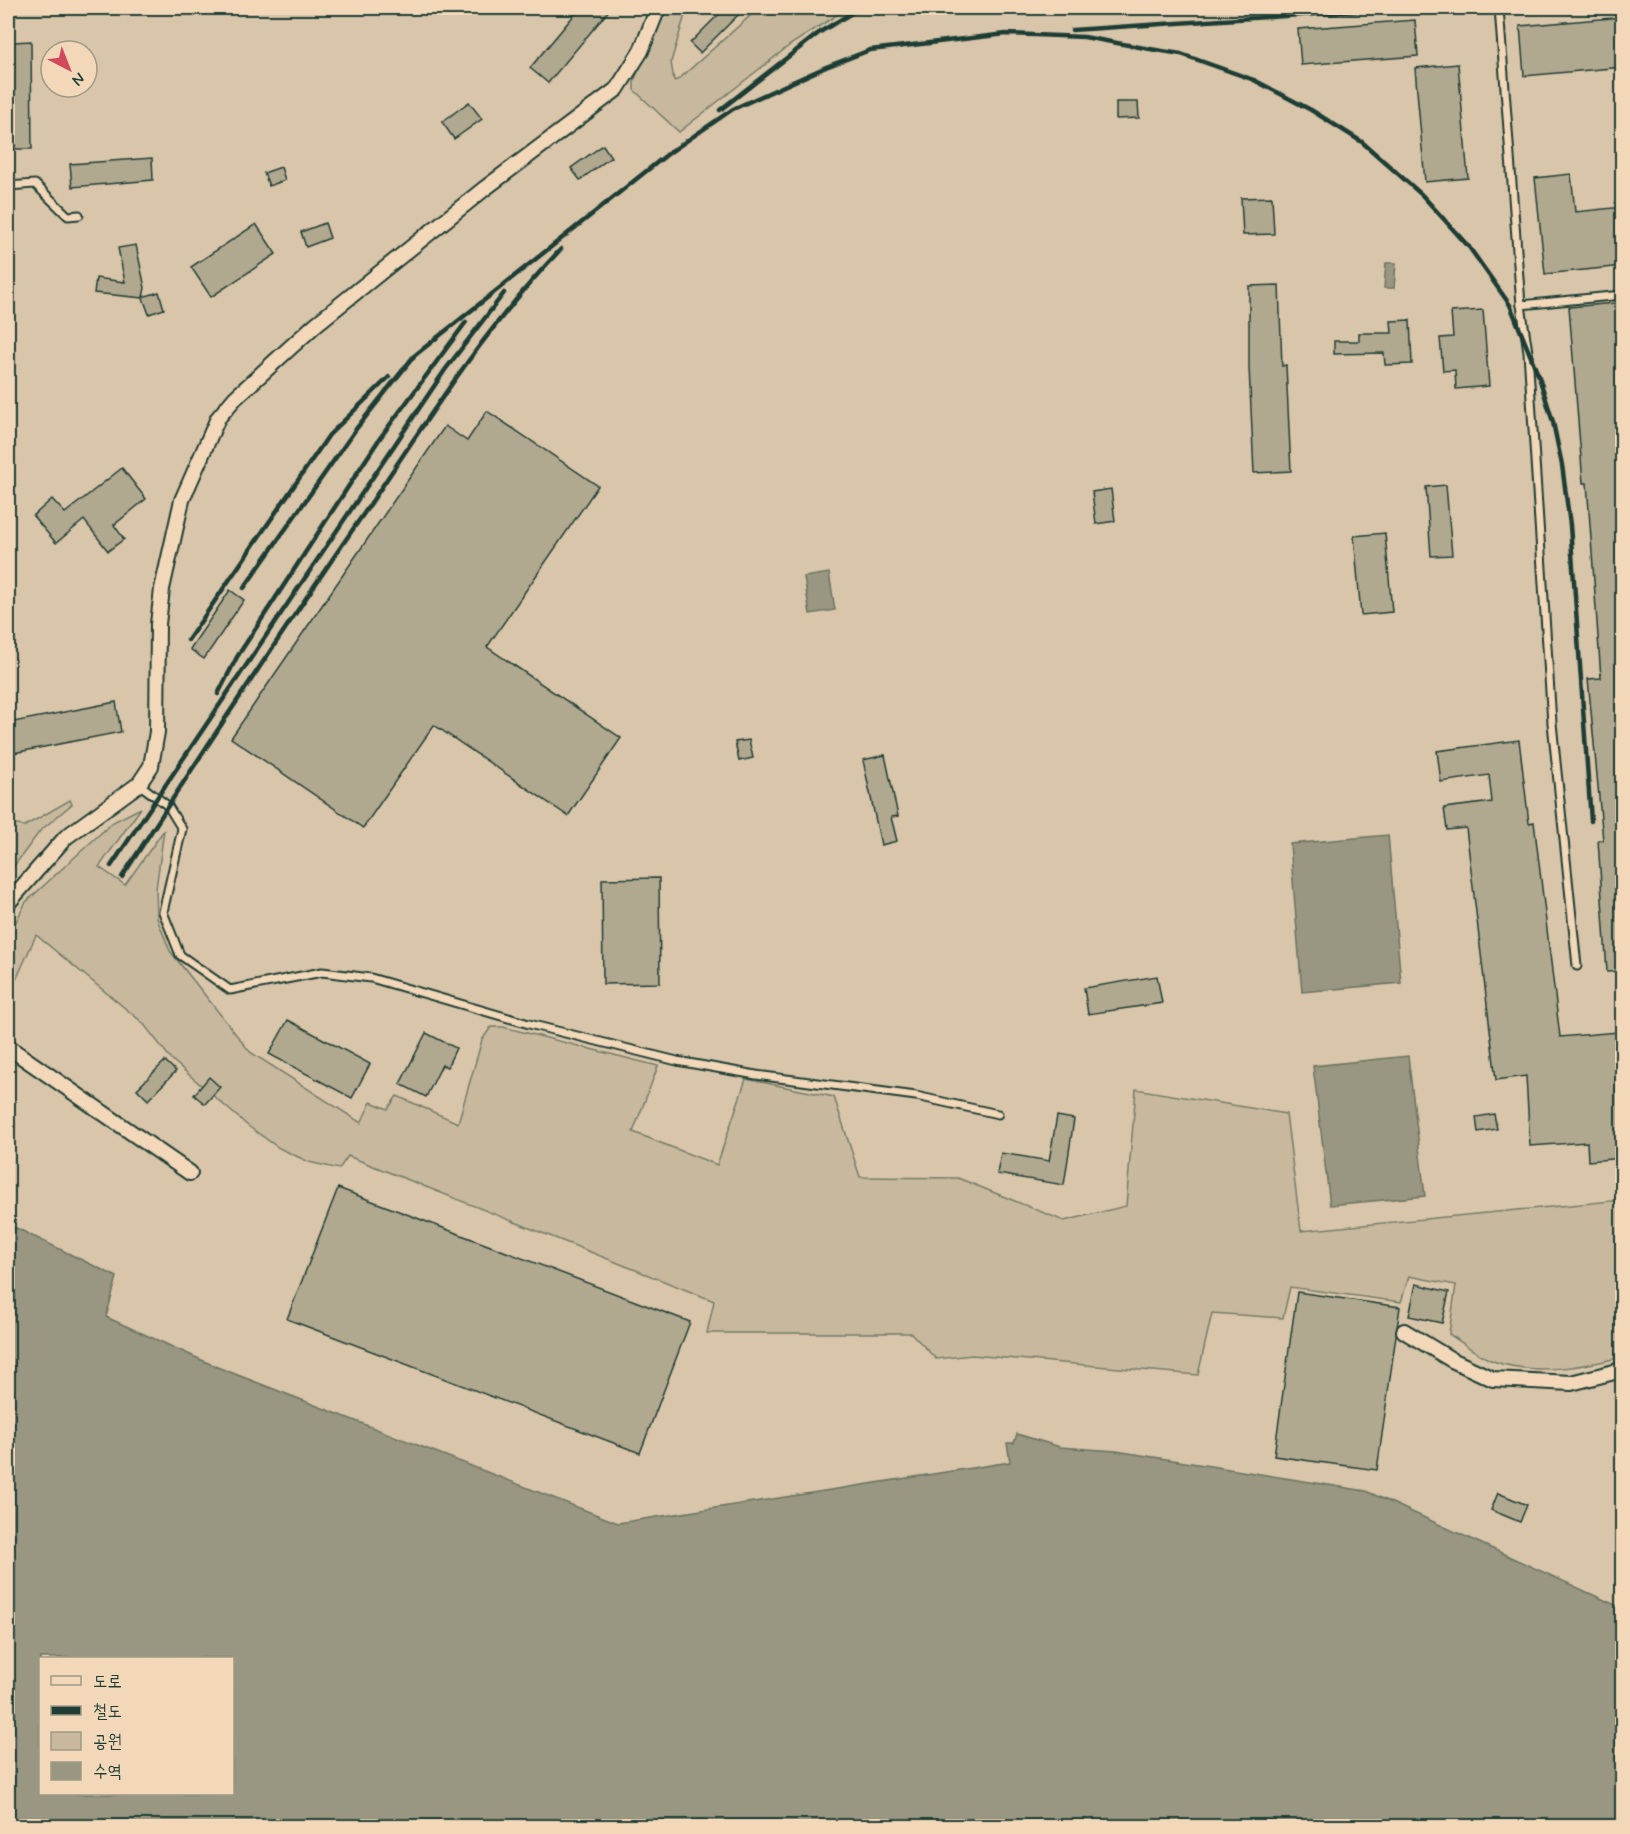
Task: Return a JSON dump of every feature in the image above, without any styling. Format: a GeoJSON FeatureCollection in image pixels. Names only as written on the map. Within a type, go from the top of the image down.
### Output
{"type":"FeatureCollection","features":[{"type":"Feature","properties":{"kind":"street"},"geometry":{"type":"LineString","coordinates":[[8,903],[66,837],[139,784],[151,766],[154,754],[158,624],[162,589],[182,500],[218,418],[235,398],[315,325],[484,189],[617,89],[641,51],[658,8]]}},
{"type":"Feature","properties":{"kind":"street"},"geometry":{"type":"LineString","coordinates":[[8,1047],[190,1173]]}},
{"type":"Feature","properties":{"kind":"street"},"geometry":{"type":"LineString","coordinates":[[1404,1330],[1452,1360],[1493,1379],[1571,1383],[1623,1370]]}},
{"type":"Feature","properties":{"kind":"lane"},"geometry":{"type":"LineString","coordinates":[[1499,8],[1521,306],[1528,352],[1552,723],[1577,966]]}},
{"type":"Feature","properties":{"kind":"lane"},"geometry":{"type":"LineString","coordinates":[[8,186],[35,184],[68,216],[79,215]]}},
{"type":"Feature","properties":{"kind":"lane"},"geometry":{"type":"LineString","coordinates":[[1521,306],[1623,295]]}},
{"type":"Feature","properties":{"kind":"lane"},"geometry":{"type":"LineString","coordinates":[[139,784],[168,806],[182,829],[163,912],[180,955],[230,990],[322,972],[371,978],[529,1024],[677,1061],[756,1075],[916,1096],[998,1114]]}},
{"type":"Feature","properties":{"kind":"shaded area"},"geometry":{"type":"Polygon","coordinates":[[[8,8],[1622,8],[1622,1608],[1366,1491],[1116,1451],[1060,1447],[1017,1434],[1014,1443],[1007,1443],[1010,1462],[618,1523],[217,1367],[106,1317],[117,1277],[8,1224],[8,8]]]}},
{"type":"Feature","properties":{"kind":"green space"},"geometry":{"type":"Polygon","coordinates":[[[666,8],[687,8],[671,62],[674,81],[759,8],[848,8],[790,45],[679,132],[634,90],[634,81],[666,8]]]}},
{"type":"Feature","properties":{"kind":"green space"},"geometry":{"type":"Polygon","coordinates":[[[70,800],[72,804],[40,831],[8,874],[8,824],[25,826],[70,800]]]}},
{"type":"Feature","properties":{"kind":"green space"},"geometry":{"type":"Polygon","coordinates":[[[141,808],[99,867],[125,885],[164,830],[156,889],[157,918],[170,951],[250,1052],[361,1123],[371,1102],[388,1109],[397,1096],[458,1123],[482,1040],[491,1027],[503,1027],[658,1066],[633,1132],[717,1165],[746,1079],[834,1097],[860,1177],[958,1178],[1064,1221],[1126,1206],[1136,1089],[1286,1114],[1301,1231],[1622,1200],[1622,1357],[1574,1367],[1541,1369],[1509,1366],[1493,1361],[1449,1334],[1456,1285],[1409,1276],[1401,1302],[1290,1287],[1283,1318],[1212,1313],[1198,1375],[972,1355],[936,1359],[911,1333],[707,1333],[714,1301],[348,1156],[339,1169],[309,1162],[279,1148],[248,1126],[171,1059],[143,1023],[36,935],[8,998],[8,937],[26,902],[113,822],[141,808]]]}},
{"type":"Feature","properties":{"kind":"water"},"geometry":{"type":"Polygon","coordinates":[[[1386,263],[1396,263],[1394,288],[1384,288],[1386,263]]]}},
{"type":"Feature","properties":{"kind":"water"},"geometry":{"type":"Polygon","coordinates":[[[829,573],[835,610],[810,614],[804,577],[829,573]]]}},
{"type":"Feature","properties":{"kind":"water"},"geometry":{"type":"Polygon","coordinates":[[[1388,835],[1401,983],[1302,992],[1290,844],[1388,835]]]}},
{"type":"Feature","properties":{"kind":"water"},"geometry":{"type":"Polygon","coordinates":[[[1408,1056],[1425,1196],[1330,1205],[1313,1066],[1408,1056]]]}},
{"type":"Feature","properties":{"kind":"water"},"geometry":{"type":"Polygon","coordinates":[[[8,1224],[117,1277],[106,1317],[217,1367],[618,1523],[1010,1462],[1007,1443],[1014,1443],[1017,1434],[1060,1447],[1116,1451],[1366,1491],[1622,1608],[1622,1826],[8,1826],[8,1224]]]}},
{"type":"Feature","properties":{"kind":"building"},"geometry":{"type":"Polygon","coordinates":[[[580,8],[611,8],[548,83],[530,68],[580,8]]]}},
{"type":"Feature","properties":{"kind":"building"},"geometry":{"type":"Polygon","coordinates":[[[725,8],[745,8],[700,53],[690,43],[725,8]]]}},
{"type":"Feature","properties":{"kind":"building"},"geometry":{"type":"Polygon","coordinates":[[[1623,17],[1623,67],[1524,76],[1520,26],[1623,17]]]}},
{"type":"Feature","properties":{"kind":"building"},"geometry":{"type":"Polygon","coordinates":[[[1415,20],[1418,56],[1301,65],[1298,29],[1415,20]]]}},
{"type":"Feature","properties":{"kind":"building"},"geometry":{"type":"Polygon","coordinates":[[[31,41],[32,149],[13,149],[13,42],[31,41]]]}},
{"type":"Feature","properties":{"kind":"building"},"geometry":{"type":"Polygon","coordinates":[[[1458,64],[1468,178],[1425,182],[1415,68],[1458,64]]]}},
{"type":"Feature","properties":{"kind":"building"},"geometry":{"type":"Polygon","coordinates":[[[469,102],[482,119],[454,139],[442,122],[469,102]]]}},
{"type":"Feature","properties":{"kind":"building"},"geometry":{"type":"Polygon","coordinates":[[[1116,102],[1138,102],[1139,118],[1116,119],[1116,102]]]}},
{"type":"Feature","properties":{"kind":"building"},"geometry":{"type":"Polygon","coordinates":[[[603,145],[611,157],[580,180],[571,168],[603,145]]]}},
{"type":"Feature","properties":{"kind":"building"},"geometry":{"type":"Polygon","coordinates":[[[152,158],[153,180],[72,187],[70,164],[152,158]]]}},
{"type":"Feature","properties":{"kind":"building"},"geometry":{"type":"Polygon","coordinates":[[[281,167],[285,180],[269,186],[264,173],[281,167]]]}},
{"type":"Feature","properties":{"kind":"building"},"geometry":{"type":"Polygon","coordinates":[[[1571,174],[1575,212],[1623,207],[1623,266],[1545,274],[1535,178],[1571,174]]]}},
{"type":"Feature","properties":{"kind":"building"},"geometry":{"type":"Polygon","coordinates":[[[1272,197],[1274,234],[1243,235],[1241,198],[1272,197]]]}},
{"type":"Feature","properties":{"kind":"building"},"geometry":{"type":"Polygon","coordinates":[[[325,223],[330,238],[306,247],[301,232],[325,223]]]}},
{"type":"Feature","properties":{"kind":"building"},"geometry":{"type":"Polygon","coordinates":[[[256,224],[276,254],[211,297],[191,267],[256,224]]]}},
{"type":"Feature","properties":{"kind":"building"},"geometry":{"type":"Polygon","coordinates":[[[136,245],[145,288],[143,297],[159,292],[164,309],[149,314],[143,298],[94,293],[96,278],[125,282],[118,248],[136,245]]]}},
{"type":"Feature","properties":{"kind":"building"},"geometry":{"type":"Polygon","coordinates":[[[1279,285],[1282,366],[1286,365],[1291,471],[1254,473],[1249,367],[1249,286],[1279,285]]]}},
{"type":"Feature","properties":{"kind":"building"},"geometry":{"type":"Polygon","coordinates":[[[1616,303],[1623,388],[1623,971],[1607,972],[1598,840],[1603,840],[1588,679],[1601,678],[1587,483],[1583,483],[1569,307],[1616,303]]]}},
{"type":"Feature","properties":{"kind":"building"},"geometry":{"type":"Polygon","coordinates":[[[1483,310],[1489,386],[1456,389],[1455,370],[1443,371],[1440,338],[1453,337],[1451,312],[1483,310]]]}},
{"type":"Feature","properties":{"kind":"building"},"geometry":{"type":"Polygon","coordinates":[[[1410,320],[1412,364],[1385,365],[1384,353],[1334,354],[1334,341],[1359,341],[1359,333],[1392,333],[1391,321],[1410,320]]]}},
{"type":"Feature","properties":{"kind":"building"},"geometry":{"type":"Polygon","coordinates":[[[487,411],[598,486],[487,647],[621,738],[568,816],[434,725],[363,828],[231,738],[445,426],[467,441],[487,411]]]}},
{"type":"Feature","properties":{"kind":"building"},"geometry":{"type":"Polygon","coordinates":[[[122,468],[146,499],[114,525],[124,539],[108,551],[84,520],[56,543],[33,516],[52,499],[65,513],[122,468]]]}},
{"type":"Feature","properties":{"kind":"building"},"geometry":{"type":"Polygon","coordinates":[[[1446,485],[1452,555],[1431,556],[1426,487],[1446,485]]]}},
{"type":"Feature","properties":{"kind":"building"},"geometry":{"type":"Polygon","coordinates":[[[1111,489],[1115,521],[1096,524],[1092,492],[1111,489]]]}},
{"type":"Feature","properties":{"kind":"building"},"geometry":{"type":"Polygon","coordinates":[[[1385,533],[1392,612],[1361,615],[1354,536],[1385,533]]]}},
{"type":"Feature","properties":{"kind":"building"},"geometry":{"type":"Polygon","coordinates":[[[230,590],[244,600],[204,659],[190,649],[230,590]]]}},
{"type":"Feature","properties":{"kind":"building"},"geometry":{"type":"Polygon","coordinates":[[[116,702],[121,732],[8,754],[8,723],[116,702]]]}},
{"type":"Feature","properties":{"kind":"building"},"geometry":{"type":"Polygon","coordinates":[[[749,740],[753,758],[739,761],[735,742],[749,740]]]}},
{"type":"Feature","properties":{"kind":"building"},"geometry":{"type":"Polygon","coordinates":[[[1519,740],[1529,823],[1534,822],[1560,1037],[1618,1032],[1623,1084],[1623,1158],[1588,1161],[1587,1142],[1530,1146],[1526,1076],[1496,1080],[1466,828],[1447,830],[1444,808],[1492,802],[1489,775],[1441,782],[1437,751],[1519,740]]]}},
{"type":"Feature","properties":{"kind":"building"},"geometry":{"type":"Polygon","coordinates":[[[885,755],[898,816],[891,817],[897,841],[881,845],[863,760],[885,755]]]}},
{"type":"Feature","properties":{"kind":"building"},"geometry":{"type":"Polygon","coordinates":[[[659,878],[660,983],[603,984],[602,879],[659,878]]]}},
{"type":"Feature","properties":{"kind":"building"},"geometry":{"type":"Polygon","coordinates":[[[1157,976],[1162,1003],[1088,1014],[1084,988],[1157,976]]]}},
{"type":"Feature","properties":{"kind":"building"},"geometry":{"type":"Polygon","coordinates":[[[288,1020],[370,1064],[352,1098],[269,1054],[288,1020]]]}},
{"type":"Feature","properties":{"kind":"building"},"geometry":{"type":"Polygon","coordinates":[[[426,1033],[456,1048],[447,1067],[442,1065],[426,1097],[400,1084],[426,1033]]]}},
{"type":"Feature","properties":{"kind":"building"},"geometry":{"type":"Polygon","coordinates":[[[165,1061],[176,1071],[148,1100],[137,1089],[165,1061]]]}},
{"type":"Feature","properties":{"kind":"building"},"geometry":{"type":"Polygon","coordinates":[[[209,1077],[220,1087],[205,1104],[194,1095],[209,1077]]]}},
{"type":"Feature","properties":{"kind":"building"},"geometry":{"type":"Polygon","coordinates":[[[1494,1114],[1497,1129],[1478,1132],[1476,1117],[1494,1114]]]}},
{"type":"Feature","properties":{"kind":"building"},"geometry":{"type":"Polygon","coordinates":[[[1057,1116],[1074,1119],[1064,1185],[997,1174],[1001,1153],[1049,1161],[1057,1116]]]}},
{"type":"Feature","properties":{"kind":"building"},"geometry":{"type":"Polygon","coordinates":[[[338,1188],[690,1322],[640,1453],[287,1319],[338,1188]]]}},
{"type":"Feature","properties":{"kind":"building"},"geometry":{"type":"Polygon","coordinates":[[[1416,1284],[1449,1292],[1442,1323],[1409,1316],[1416,1284]]]}},
{"type":"Feature","properties":{"kind":"building"},"geometry":{"type":"Polygon","coordinates":[[[1297,1292],[1400,1307],[1377,1470],[1274,1456],[1297,1292]]]}},
{"type":"Feature","properties":{"kind":"building"},"geometry":{"type":"Polygon","coordinates":[[[1498,1493],[1527,1505],[1520,1522],[1491,1510],[1498,1493]]]}},
{"type":"Feature","properties":{"kind":"railway"},"geometry":{"type":"LineString","coordinates":[[720,110],[820,32],[860,8]]}},
{"type":"Feature","properties":{"kind":"railway"},"geometry":{"type":"LineString","coordinates":[[1072,30],[1405,8]]}},
{"type":"Feature","properties":{"kind":"railway"},"geometry":{"type":"LineString","coordinates":[[244,588],[356,429],[414,356],[669,153],[733,109],[870,50],[1006,34],[1084,37],[1181,54],[1254,80],[1311,110],[1362,142],[1422,195],[1469,247],[1510,305],[1539,377],[1553,422],[1562,465],[1570,525],[1591,821]]}},
{"type":"Feature","properties":{"kind":"railway"},"geometry":{"type":"LineString","coordinates":[[122,877],[245,689],[438,404],[508,309],[561,249]]}},
{"type":"Feature","properties":{"kind":"railway"},"geometry":{"type":"LineString","coordinates":[[111,866],[445,370],[504,293]]}},
{"type":"Feature","properties":{"kind":"railway"},"geometry":{"type":"LineString","coordinates":[[218,694],[237,657],[380,438],[466,322]]}},
{"type":"Feature","properties":{"kind":"railway"},"geometry":{"type":"LineString","coordinates":[[188,640],[329,435],[389,377]]}}]}
